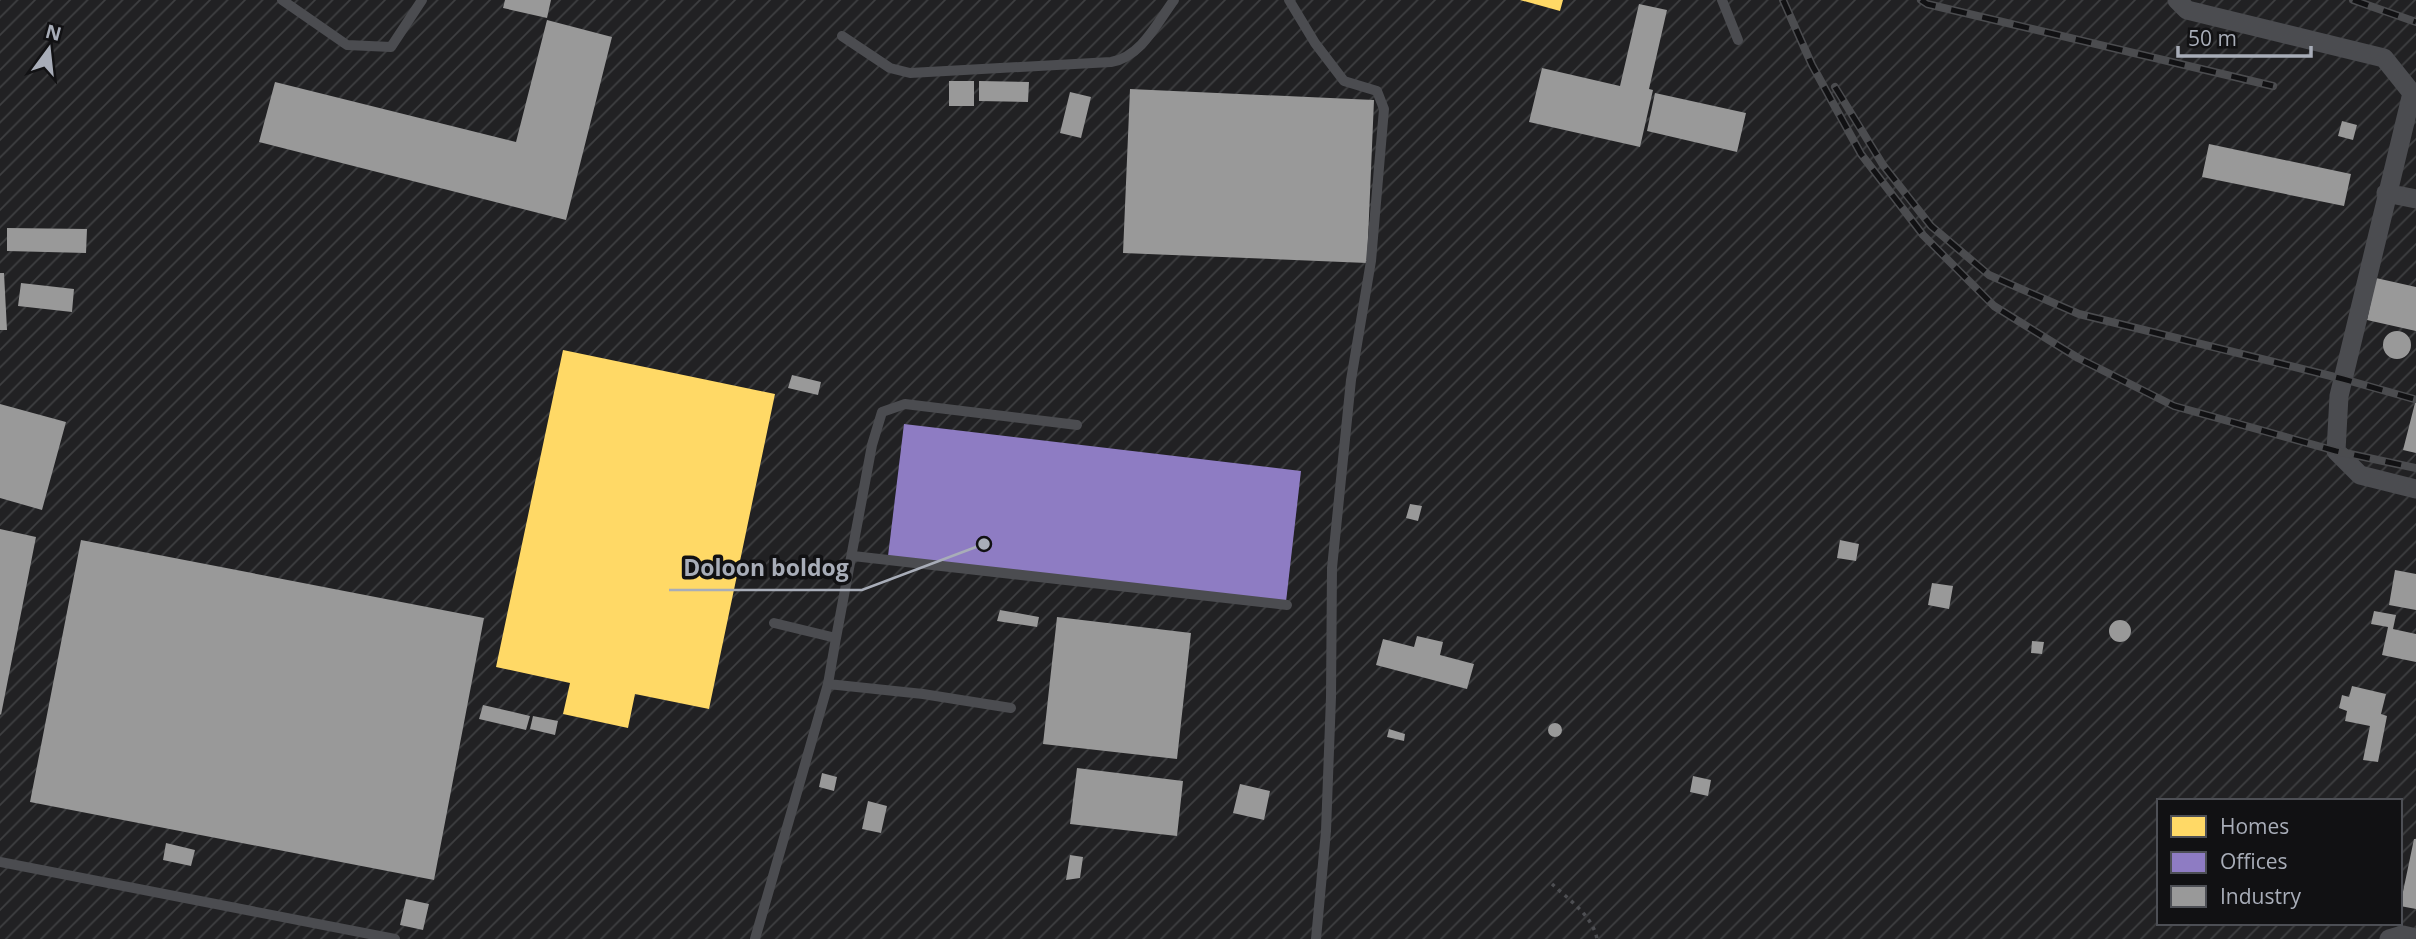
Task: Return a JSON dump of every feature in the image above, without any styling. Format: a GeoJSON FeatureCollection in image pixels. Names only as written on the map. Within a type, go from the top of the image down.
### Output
{"type":"FeatureCollection","features":[{"type":"Feature","properties":{"kind":"street"},"geometry":{"type":"LineString","coordinates":[[2178,0],[2187,10],[2384,58],[2412,93],[2339,396],[2336,451],[2360,475],[2416,489]]}},
{"type":"Feature","properties":{"kind":"street"},"geometry":{"type":"LineString","coordinates":[[2386,192],[2416,199]]}},
{"type":"Feature","properties":{"kind":"street"},"geometry":{"type":"LineString","coordinates":[[2389,939],[2403,935],[2416,938]]}},
{"type":"Feature","properties":{"kind":"lane"},"geometry":{"type":"LineString","coordinates":[[282,0],[347,45],[391,47],[422,0]]}},
{"type":"Feature","properties":{"kind":"lane"},"geometry":{"type":"LineString","coordinates":[[842,36],[890,68],[910,73],[1111,62],[1136,52],[1174,0]]}},
{"type":"Feature","properties":{"kind":"lane"},"geometry":{"type":"LineString","coordinates":[[1289,0],[1315,43],[1344,81],[1377,91],[1384,109],[1371,261],[1351,380],[1332,568],[1326,831],[1317,939]]}},
{"type":"Feature","properties":{"kind":"lane"},"geometry":{"type":"LineString","coordinates":[[1722,0],[1738,40]]}},
{"type":"Feature","properties":{"kind":"lane"},"geometry":{"type":"LineString","coordinates":[[755,939],[828,684],[873,445],[882,412],[905,404],[1077,425]]}},
{"type":"Feature","properties":{"kind":"lane"},"geometry":{"type":"LineString","coordinates":[[853,556],[1287,604]]}},
{"type":"Feature","properties":{"kind":"lane"},"geometry":{"type":"LineString","coordinates":[[774,623],[836,638]]}},
{"type":"Feature","properties":{"kind":"lane"},"geometry":{"type":"LineString","coordinates":[[828,684],[923,694],[1012,708]]}},
{"type":"Feature","properties":{"kind":"lane"},"geometry":{"type":"LineString","coordinates":[[0,862],[395,939]]}},
{"type":"Feature","properties":{"kind":"path"},"geometry":{"type":"LineString","coordinates":[[1552,884],[1583,913],[1597,939]]}},
{"type":"Feature","properties":{"kind":"shaded area"},"geometry":{"type":"Polygon","coordinates":[[[0,0],[2416,0],[2416,939],[0,939],[0,0]]]}},
{"type":"Feature","properties":{"kind":"building: Homes"},"geometry":{"type":"Polygon","coordinates":[[[1520,0],[1563,0],[1560,11],[1520,0]]]}},
{"type":"Feature","properties":{"kind":"building: Homes"},"geometry":{"type":"Polygon","coordinates":[[[563,350],[775,394],[709,709],[635,694],[628,728],[563,714],[570,683],[496,667],[563,350]]]}},
{"type":"Feature","properties":{"kind":"building: Offices"},"geometry":{"type":"Polygon","coordinates":[[[904,424],[1301,471],[1286,602],[888,556],[904,424]]]}},
{"type":"Feature","properties":{"kind":"building: Industry"},"geometry":{"type":"Polygon","coordinates":[[[505,0],[551,0],[547,18],[503,8],[505,0]]]}},
{"type":"Feature","properties":{"kind":"building: Industry"},"geometry":{"type":"Polygon","coordinates":[[[1639,4],[1667,10],[1649,89],[1653,90],[1640,147],[1529,122],[1542,68],[1620,86],[1639,4]]]}},
{"type":"Feature","properties":{"kind":"building: Industry"},"geometry":{"type":"Polygon","coordinates":[[[547,20],[612,37],[566,220],[259,142],[275,82],[516,142],[547,20]]]}},
{"type":"Feature","properties":{"kind":"building: Industry"},"geometry":{"type":"Polygon","coordinates":[[[949,81],[974,81],[974,106],[949,106],[949,81]]]}},
{"type":"Feature","properties":{"kind":"building: Industry"},"geometry":{"type":"Polygon","coordinates":[[[979,81],[1029,82],[1028,102],[979,101],[979,81]]]}},
{"type":"Feature","properties":{"kind":"building: Industry"},"geometry":{"type":"Polygon","coordinates":[[[1130,89],[1374,100],[1367,263],[1123,253],[1130,89]]]}},
{"type":"Feature","properties":{"kind":"building: Industry"},"geometry":{"type":"Polygon","coordinates":[[[1070,92],[1091,97],[1081,138],[1060,133],[1070,92]]]}},
{"type":"Feature","properties":{"kind":"building: Industry"},"geometry":{"type":"Polygon","coordinates":[[[1655,93],[1746,113],[1737,152],[1647,131],[1655,93]]]}},
{"type":"Feature","properties":{"kind":"building: Industry"},"geometry":{"type":"Polygon","coordinates":[[[2342,121],[2357,125],[2353,140],[2338,136],[2342,121]]]}},
{"type":"Feature","properties":{"kind":"building: Industry"},"geometry":{"type":"Polygon","coordinates":[[[2209,144],[2351,174],[2344,206],[2202,177],[2209,144]]]}},
{"type":"Feature","properties":{"kind":"building: Industry"},"geometry":{"type":"Polygon","coordinates":[[[7,228],[87,229],[86,253],[7,251],[7,228]]]}},
{"type":"Feature","properties":{"kind":"building: Industry"},"geometry":{"type":"Polygon","coordinates":[[[0,273],[4,273],[7,330],[0,330],[0,273]]]}},
{"type":"Feature","properties":{"kind":"building: Industry"},"geometry":{"type":"Polygon","coordinates":[[[2376,278],[2416,287],[2416,331],[2367,320],[2376,278]]]}},
{"type":"Feature","properties":{"kind":"building: Industry"},"geometry":{"type":"Polygon","coordinates":[[[21,283],[74,289],[72,312],[18,306],[21,283]]]}},
{"type":"Feature","properties":{"kind":"building: Industry"},"geometry":{"type":"Polygon","coordinates":[[[2397,331],[2407,335],[2411,345],[2407,355],[2397,359],[2387,355],[2383,345],[2387,335],[2397,331]]]}},
{"type":"Feature","properties":{"kind":"building: Industry"},"geometry":{"type":"Polygon","coordinates":[[[792,375],[821,382],[818,395],[788,388],[792,375]]]}},
{"type":"Feature","properties":{"kind":"building: Industry"},"geometry":{"type":"Polygon","coordinates":[[[2416,403],[2416,453],[2403,450],[2416,403]]]}},
{"type":"Feature","properties":{"kind":"building: Industry"},"geometry":{"type":"Polygon","coordinates":[[[0,404],[66,422],[42,510],[0,498],[0,404]]]}},
{"type":"Feature","properties":{"kind":"building: Industry"},"geometry":{"type":"Polygon","coordinates":[[[1410,504],[1422,506],[1418,521],[1406,518],[1410,504]]]}},
{"type":"Feature","properties":{"kind":"building: Industry"},"geometry":{"type":"Polygon","coordinates":[[[0,529],[36,537],[1,715],[0,714],[0,529]]]}},
{"type":"Feature","properties":{"kind":"building: Industry"},"geometry":{"type":"Polygon","coordinates":[[[81,540],[484,618],[434,880],[30,802],[81,540]]]}},
{"type":"Feature","properties":{"kind":"building: Industry"},"geometry":{"type":"Polygon","coordinates":[[[1840,540],[1859,544],[1856,561],[1837,558],[1840,540]]]}},
{"type":"Feature","properties":{"kind":"building: Industry"},"geometry":{"type":"Polygon","coordinates":[[[2395,570],[2416,574],[2416,610],[2389,605],[2395,570]]]}},
{"type":"Feature","properties":{"kind":"building: Industry"},"geometry":{"type":"Polygon","coordinates":[[[1932,583],[1953,586],[1949,609],[1928,605],[1932,583]]]}},
{"type":"Feature","properties":{"kind":"building: Industry"},"geometry":{"type":"Polygon","coordinates":[[[1000,610],[1039,617],[1037,627],[997,621],[1000,610]]]}},
{"type":"Feature","properties":{"kind":"building: Industry"},"geometry":{"type":"Polygon","coordinates":[[[2374,611],[2396,615],[2393,629],[2416,634],[2416,662],[2382,655],[2388,627],[2371,624],[2374,611]]]}},
{"type":"Feature","properties":{"kind":"building: Industry"},"geometry":{"type":"Polygon","coordinates":[[[1057,617],[1191,633],[1177,759],[1043,744],[1057,617]]]}},
{"type":"Feature","properties":{"kind":"building: Industry"},"geometry":{"type":"Polygon","coordinates":[[[2120,620],[2128,623],[2131,631],[2128,639],[2120,642],[2112,639],[2109,631],[2112,623],[2120,620]]]}},
{"type":"Feature","properties":{"kind":"building: Industry"},"geometry":{"type":"Polygon","coordinates":[[[1417,636],[1443,642],[1440,655],[1474,664],[1467,689],[1376,665],[1383,639],[1414,647],[1417,636]]]}},
{"type":"Feature","properties":{"kind":"building: Industry"},"geometry":{"type":"Polygon","coordinates":[[[2032,641],[2044,642],[2042,654],[2031,653],[2032,641]]]}},
{"type":"Feature","properties":{"kind":"building: Industry"},"geometry":{"type":"Polygon","coordinates":[[[2352,686],[2386,694],[2381,714],[2387,716],[2378,762],[2363,760],[2370,726],[2345,721],[2347,711],[2339,708],[2342,695],[2349,697],[2352,686]]]}},
{"type":"Feature","properties":{"kind":"building: Industry"},"geometry":{"type":"Polygon","coordinates":[[[483,705],[530,716],[526,730],[479,719],[483,705]]]}},
{"type":"Feature","properties":{"kind":"building: Industry"},"geometry":{"type":"Polygon","coordinates":[[[533,716],[558,721],[555,735],[530,729],[533,716]]]}},
{"type":"Feature","properties":{"kind":"building: Industry"},"geometry":{"type":"Polygon","coordinates":[[[1555,723],[1560,725],[1560,735],[1555,737],[1550,735],[1548,730],[1550,725],[1555,723]]]}},
{"type":"Feature","properties":{"kind":"building: Industry"},"geometry":{"type":"Polygon","coordinates":[[[1389,729],[1405,734],[1404,741],[1387,737],[1389,729]]]}},
{"type":"Feature","properties":{"kind":"building: Industry"},"geometry":{"type":"Polygon","coordinates":[[[1077,768],[1183,781],[1177,836],[1070,824],[1077,768]]]}},
{"type":"Feature","properties":{"kind":"building: Industry"},"geometry":{"type":"Polygon","coordinates":[[[822,773],[837,777],[834,791],[819,787],[822,773]]]}},
{"type":"Feature","properties":{"kind":"building: Industry"},"geometry":{"type":"Polygon","coordinates":[[[1693,776],[1711,780],[1708,796],[1690,792],[1693,776]]]}},
{"type":"Feature","properties":{"kind":"building: Industry"},"geometry":{"type":"Polygon","coordinates":[[[1240,784],[1270,791],[1264,820],[1233,813],[1240,784]]]}},
{"type":"Feature","properties":{"kind":"building: Industry"},"geometry":{"type":"Polygon","coordinates":[[[868,801],[887,806],[881,833],[862,829],[868,801]]]}},
{"type":"Feature","properties":{"kind":"building: Industry"},"geometry":{"type":"Polygon","coordinates":[[[2416,839],[2416,909],[2402,906],[2416,839]]]}},
{"type":"Feature","properties":{"kind":"building: Industry"},"geometry":{"type":"Polygon","coordinates":[[[166,843],[195,850],[191,866],[163,860],[166,843]]]}},
{"type":"Feature","properties":{"kind":"building: Industry"},"geometry":{"type":"Polygon","coordinates":[[[1070,855],[1083,857],[1080,878],[1066,880],[1070,855]]]}},
{"type":"Feature","properties":{"kind":"building: Industry"},"geometry":{"type":"Polygon","coordinates":[[[406,899],[429,904],[423,930],[400,925],[406,899]]]}},
{"type":"Feature","properties":{"kind":"railway"},"geometry":{"type":"LineString","coordinates":[[1783,0],[1812,65],[1861,154],[1923,235],[1994,306],[2078,358],[2174,406],[2336,451],[2416,468]]}},
{"type":"Feature","properties":{"kind":"railway"},"geometry":{"type":"LineString","coordinates":[[1921,0],[1927,4],[2273,86]]}},
{"type":"Feature","properties":{"kind":"railway"},"geometry":{"type":"LineString","coordinates":[[2353,0],[2416,22]]}},
{"type":"Feature","properties":{"kind":"railway"},"geometry":{"type":"LineString","coordinates":[[1835,87],[1883,165],[1931,226],[1989,275],[2079,314],[2414,399]]}},
{"type":"Feature","properties":{"kind":"place","name":"Doloon boldog"},"geometry":{"type":"Point","coordinates":[984,544]}}]}
